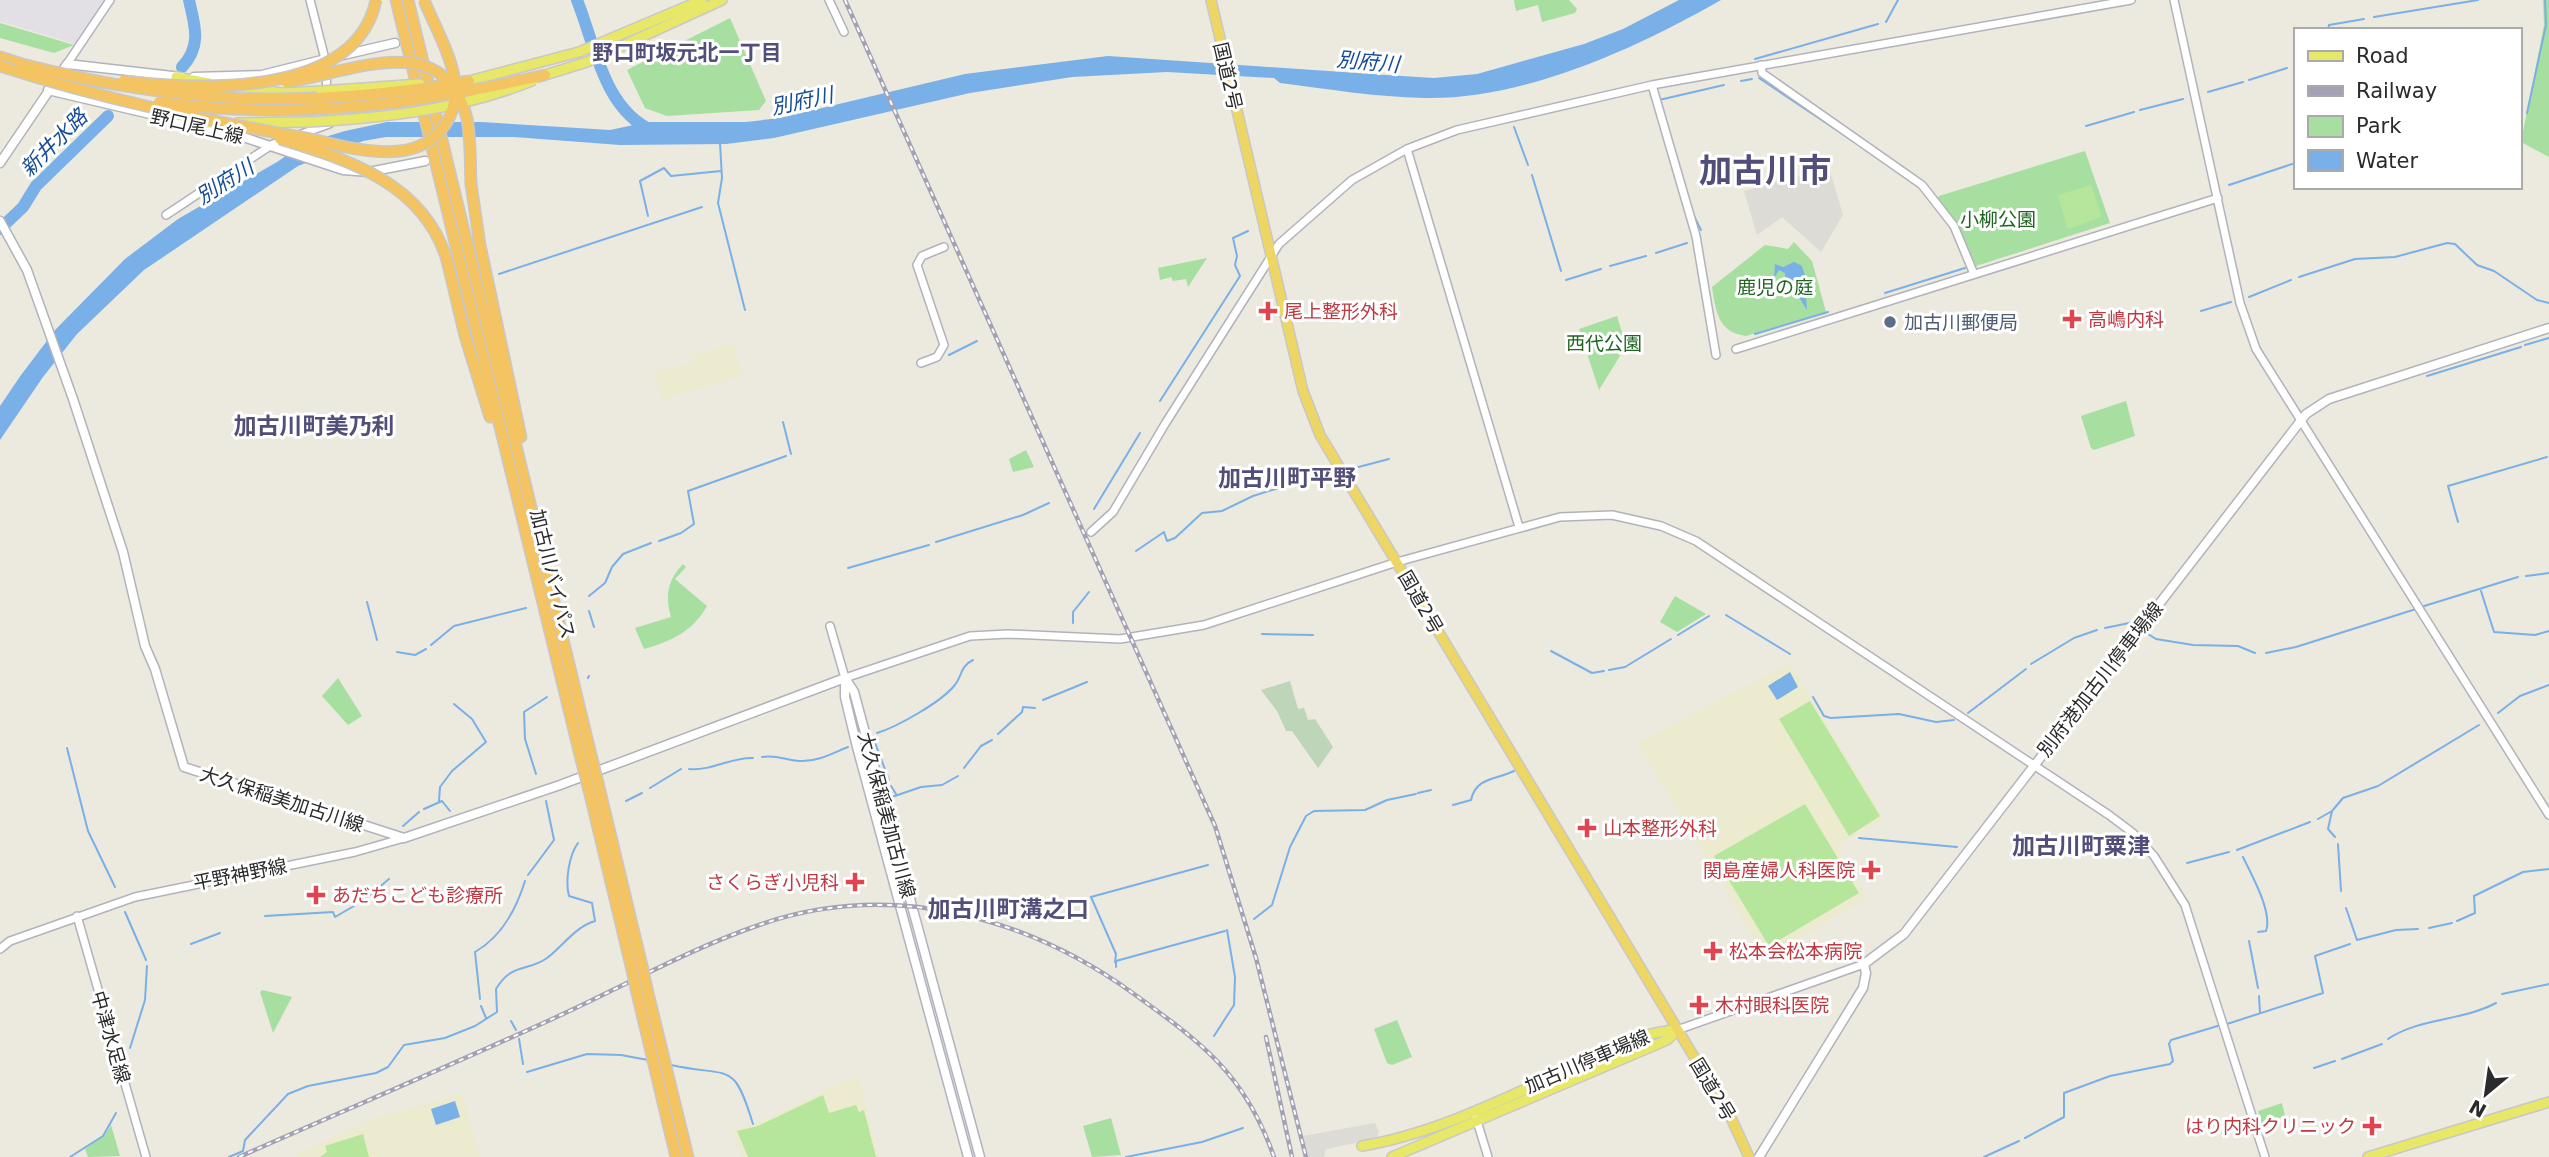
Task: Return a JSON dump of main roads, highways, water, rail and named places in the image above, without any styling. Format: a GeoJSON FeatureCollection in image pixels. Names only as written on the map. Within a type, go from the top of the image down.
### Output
{"type":"FeatureCollection","features":[{"type":"Feature","properties":{"kind":"highway"},"geometry":{"type":"LineString","coordinates":[[237,85],[285,77],[333,60],[364,33],[376,0]]}},
{"type":"Feature","properties":{"kind":"highway","name":"加古川バイパス"},"geometry":{"type":"LineString","coordinates":[[396,0],[517,501],[594,789],[637,968],[676,1157]]}},
{"type":"Feature","properties":{"kind":"highway","name":"加古川バイパス"},"geometry":{"type":"LineString","coordinates":[[408,0],[536,524],[586,757]]}},
{"type":"Feature","properties":{"kind":"highway"},"geometry":{"type":"LineString","coordinates":[[0,66],[66,86],[236,126],[372,151],[401,151],[425,143],[445,124],[451,112],[455,89],[451,64],[424,0]]}},
{"type":"Feature","properties":{"kind":"highway","name":"国道2号"},"geometry":{"type":"LineString","coordinates":[[1211,0],[1270,257],[1312,417],[1732,1120],[1749,1157]]}},
{"type":"Feature","properties":{"kind":"highway"},"geometry":{"type":"LineString","coordinates":[[0,57],[140,90],[246,101],[375,96],[469,81]]}},
{"type":"Feature","properties":{"kind":"highway"},"geometry":{"type":"LineString","coordinates":[[22,64],[137,83],[237,85],[307,79],[385,61],[406,61],[435,72],[453,89],[466,115],[474,210],[512,383],[536,524]]}},
{"type":"Feature","properties":{"kind":"highway"},"geometry":{"type":"LineString","coordinates":[[66,86],[179,105],[288,111],[425,101],[545,75]]}},
{"type":"Feature","properties":{"kind":"highway"},"geometry":{"type":"LineString","coordinates":[[236,126],[340,160],[400,190],[432,223],[447,260],[465,336],[517,501]]}},
{"type":"Feature","properties":{"kind":"highway","name":"加古川バイパス"},"geometry":{"type":"LineString","coordinates":[[637,968],[690,1157]]}},
{"type":"Feature","properties":{"kind":"main road"},"geometry":{"type":"LineString","coordinates":[[0,163],[67,64],[176,77],[255,91],[321,91],[469,81],[631,38],[702,0]]}},
{"type":"Feature","properties":{"kind":"main road"},"geometry":{"type":"LineString","coordinates":[[187,123],[309,122],[402,114],[507,92],[722,0]]}},
{"type":"Feature","properties":{"kind":"main road"},"geometry":{"type":"LineString","coordinates":[[176,77],[242,78],[396,43]]}},
{"type":"Feature","properties":{"kind":"main road","name":"野口尾上線"},"geometry":{"type":"LineString","coordinates":[[48,90],[273,144],[343,170],[369,172],[425,161]]}},
{"type":"Feature","properties":{"kind":"main road","name":"大久保稲美加古川線"},"geometry":{"type":"LineString","coordinates":[[2,225],[27,270],[49,329],[109,509],[141,617],[145,646],[155,669],[184,767],[404,838],[550,788],[845,678]]}},
{"type":"Feature","properties":{"kind":"main road","name":"別府港加古川停車場線"},"geometry":{"type":"LineString","coordinates":[[1759,1157],[1863,988],[1866,973],[1864,964],[1904,934],[2300,421],[2329,399],[2549,328]]}},
{"type":"Feature","properties":{"kind":"main road","name":"大久保稲美加古川線"},"geometry":{"type":"LineString","coordinates":[[845,678],[845,697],[857,747],[968,1157]]}},
{"type":"Feature","properties":{"kind":"main road","name":"大久保稲美加古川線"},"geometry":{"type":"LineString","coordinates":[[845,678],[854,692],[980,1157]]}},
{"type":"Feature","properties":{"kind":"main road","name":"加古川停車場線"},"geometry":{"type":"LineString","coordinates":[[1362,1146],[1406,1137],[1661,1030],[1677,1030]]}},
{"type":"Feature","properties":{"kind":"main road","name":"加古川停車場線"},"geometry":{"type":"LineString","coordinates":[[1392,1157],[1667,1040],[1677,1030]]}},
{"type":"Feature","properties":{"kind":"main road"},"geometry":{"type":"LineString","coordinates":[[2368,1157],[2549,1102]]}},
{"type":"Feature","properties":{"kind":"water","name":"別府川"},"geometry":{"type":"Polygon","coordinates":[[[1679,0],[1721,0],[1652,36],[1578,68],[1539,81],[1462,96],[1388,96],[1280,83],[1274,78],[1167,72],[1072,77],[970,93],[774,138],[726,144],[620,145],[514,137],[386,137],[363,141],[298,166],[144,270],[77,334],[43,377],[0,440],[0,406],[21,375],[56,329],[125,259],[178,219],[305,143],[345,131],[387,122],[481,122],[610,130],[648,122],[746,122],[780,118],[965,74],[1108,56],[1434,78],[1477,74],[1584,44],[1623,29],[1679,0]]]}},
{"type":"Feature","properties":{"kind":"water"},"geometry":{"type":"Polygon","coordinates":[[[1794,262],[1802,266],[1810,292],[1806,297],[1807,310],[1797,294],[1799,286],[1795,285],[1796,293],[1778,283],[1785,279],[1785,273],[1779,270],[1774,278],[1775,264],[1783,267],[1794,262]]]}},
{"type":"Feature","properties":{"kind":"water"},"geometry":{"type":"Polygon","coordinates":[[[1790,672],[1798,687],[1777,700],[1768,686],[1790,672]]]}},
{"type":"Feature","properties":{"kind":"water"},"geometry":{"type":"Polygon","coordinates":[[[455,1101],[460,1117],[436,1125],[431,1109],[455,1101]]]}},
{"type":"Feature","properties":{"kind":"waterway","name":"新井水路"},"geometry":{"type":"LineString","coordinates":[[182,67],[195,43],[195,27],[189,0]]}},
{"type":"Feature","properties":{"kind":"waterway"},"geometry":{"type":"LineString","coordinates":[[577,0],[596,56],[612,92],[636,121],[653,131]]}},
{"type":"Feature","properties":{"kind":"waterway"},"geometry":{"type":"LineString","coordinates":[[1886,22],[1898,0]]}},
{"type":"Feature","properties":{"kind":"waterway"},"geometry":{"type":"LineString","coordinates":[[2374,17],[2478,0]]}},
{"type":"Feature","properties":{"kind":"waterway"},"geometry":{"type":"LineString","coordinates":[[2527,113],[2546,25],[2545,0]]}},
{"type":"Feature","properties":{"kind":"waterway"},"geometry":{"type":"LineString","coordinates":[[2328,28],[2329,25],[2364,19]]}},
{"type":"Feature","properties":{"kind":"waterway"},"geometry":{"type":"LineString","coordinates":[[1755,59],[1878,24]]}},
{"type":"Feature","properties":{"kind":"waterway"},"geometry":{"type":"LineString","coordinates":[[2249,80],[2287,68]]}},
{"type":"Feature","properties":{"kind":"waterway"},"geometry":{"type":"LineString","coordinates":[[1759,78],[1856,143]]}},
{"type":"Feature","properties":{"kind":"waterway"},"geometry":{"type":"LineString","coordinates":[[1741,81],[1752,79]]}},
{"type":"Feature","properties":{"kind":"waterway"},"geometry":{"type":"LineString","coordinates":[[2208,92],[2243,82]]}},
{"type":"Feature","properties":{"kind":"waterway"},"geometry":{"type":"LineString","coordinates":[[1659,100],[1724,85]]}},
{"type":"Feature","properties":{"kind":"waterway"},"geometry":{"type":"LineString","coordinates":[[2140,110],[2183,99]]}},
{"type":"Feature","properties":{"kind":"waterway"},"geometry":{"type":"LineString","coordinates":[[2086,126],[2134,112]]}},
{"type":"Feature","properties":{"kind":"waterway","name":"新井水路"},"geometry":{"type":"LineString","coordinates":[[0,229],[23,207],[36,186],[108,116]]}},
{"type":"Feature","properties":{"kind":"waterway"},"geometry":{"type":"LineString","coordinates":[[1514,127],[1528,165]]}},
{"type":"Feature","properties":{"kind":"waterway"},"geometry":{"type":"LineString","coordinates":[[720,143],[722,178],[718,203],[745,310]]}},
{"type":"Feature","properties":{"kind":"waterway"},"geometry":{"type":"LineString","coordinates":[[2229,185],[2294,163]]}},
{"type":"Feature","properties":{"kind":"waterway"},"geometry":{"type":"LineString","coordinates":[[648,216],[640,181],[664,168],[671,176],[721,171]]}},
{"type":"Feature","properties":{"kind":"waterway"},"geometry":{"type":"LineString","coordinates":[[1532,175],[1561,271]]}},
{"type":"Feature","properties":{"kind":"waterway"},"geometry":{"type":"LineString","coordinates":[[499,274],[702,207]]}},
{"type":"Feature","properties":{"kind":"waterway"},"geometry":{"type":"LineString","coordinates":[[1692,212],[1701,230]]}},
{"type":"Feature","properties":{"kind":"waterway"},"geometry":{"type":"LineString","coordinates":[[1160,401],[1240,276],[1235,265],[1237,256],[1233,238],[1248,231]]}},
{"type":"Feature","properties":{"kind":"waterway"},"geometry":{"type":"LineString","coordinates":[[1656,253],[1687,243]]}},
{"type":"Feature","properties":{"kind":"waterway"},"geometry":{"type":"LineString","coordinates":[[2299,277],[2355,259],[2395,257],[2447,243],[2455,244],[2477,265],[2494,271],[2537,300],[2549,303]]}},
{"type":"Feature","properties":{"kind":"waterway"},"geometry":{"type":"LineString","coordinates":[[1610,266],[1646,256]]}},
{"type":"Feature","properties":{"kind":"waterway"},"geometry":{"type":"LineString","coordinates":[[1885,293],[1965,268]]}},
{"type":"Feature","properties":{"kind":"waterway"},"geometry":{"type":"LineString","coordinates":[[1566,280],[1601,269]]}},
{"type":"Feature","properties":{"kind":"waterway"},"geometry":{"type":"LineString","coordinates":[[2249,297],[2291,280]]}},
{"type":"Feature","properties":{"kind":"waterway"},"geometry":{"type":"LineString","coordinates":[[2201,311],[2231,302]]}},
{"type":"Feature","properties":{"kind":"waterway"},"geometry":{"type":"LineString","coordinates":[[1755,334],[1828,312]]}},
{"type":"Feature","properties":{"kind":"waterway"},"geometry":{"type":"LineString","coordinates":[[2525,345],[2549,338]]}},
{"type":"Feature","properties":{"kind":"waterway"},"geometry":{"type":"LineString","coordinates":[[949,355],[977,341]]}},
{"type":"Feature","properties":{"kind":"waterway"},"geometry":{"type":"LineString","coordinates":[[2427,376],[2521,347]]}},
{"type":"Feature","properties":{"kind":"waterway"},"geometry":{"type":"LineString","coordinates":[[783,422],[791,454]]}},
{"type":"Feature","properties":{"kind":"waterway"},"geometry":{"type":"LineString","coordinates":[[1094,509],[1140,433]]}},
{"type":"Feature","properties":{"kind":"waterway"},"geometry":{"type":"LineString","coordinates":[[659,541],[681,533],[694,524],[688,491],[786,456]]}},
{"type":"Feature","properties":{"kind":"waterway"},"geometry":{"type":"LineString","coordinates":[[2458,522],[2448,486],[2547,457]]}},
{"type":"Feature","properties":{"kind":"waterway"},"geometry":{"type":"LineString","coordinates":[[1347,470],[1389,459]]}},
{"type":"Feature","properties":{"kind":"waterway"},"geometry":{"type":"LineString","coordinates":[[1136,551],[1164,532],[1167,541],[1175,538],[1202,513],[1222,511],[1253,496],[1333,471]]}},
{"type":"Feature","properties":{"kind":"waterway"},"geometry":{"type":"LineString","coordinates":[[936,542],[1023,515],[1049,503]]}},
{"type":"Feature","properties":{"kind":"waterway"},"geometry":{"type":"LineString","coordinates":[[589,596],[605,583],[612,567],[623,554],[651,543]]}},
{"type":"Feature","properties":{"kind":"waterway"},"geometry":{"type":"LineString","coordinates":[[848,568],[929,545]]}},
{"type":"Feature","properties":{"kind":"waterway"},"geometry":{"type":"LineString","coordinates":[[2526,576],[2549,573]]}},
{"type":"Feature","properties":{"kind":"waterway"},"geometry":{"type":"LineString","coordinates":[[2421,607],[2518,577]]}},
{"type":"Feature","properties":{"kind":"waterway"},"geometry":{"type":"LineString","coordinates":[[2481,591],[2494,632],[2535,635],[2549,631]]}},
{"type":"Feature","properties":{"kind":"waterway"},"geometry":{"type":"LineString","coordinates":[[1073,623],[1073,612],[1089,592]]}},
{"type":"Feature","properties":{"kind":"waterway"},"geometry":{"type":"LineString","coordinates":[[367,602],[377,640]]}},
{"type":"Feature","properties":{"kind":"waterway"},"geometry":{"type":"LineString","coordinates":[[431,645],[454,626],[526,608]]}},
{"type":"Feature","properties":{"kind":"waterway"},"geometry":{"type":"LineString","coordinates":[[2266,653],[2296,647],[2416,609]]}},
{"type":"Feature","properties":{"kind":"waterway"},"geometry":{"type":"LineString","coordinates":[[589,611],[594,627]]}},
{"type":"Feature","properties":{"kind":"waterway"},"geometry":{"type":"LineString","coordinates":[[1726,615],[1790,654]]}},
{"type":"Feature","properties":{"kind":"waterway"},"geometry":{"type":"LineString","coordinates":[[1678,635],[1709,616]]}},
{"type":"Feature","properties":{"kind":"waterway"},"geometry":{"type":"LineString","coordinates":[[2105,628],[2134,622]]}},
{"type":"Feature","properties":{"kind":"waterway"},"geometry":{"type":"LineString","coordinates":[[2031,664],[2074,638],[2097,630]]}},
{"type":"Feature","properties":{"kind":"waterway"},"geometry":{"type":"LineString","coordinates":[[1262,634],[1313,635]]}},
{"type":"Feature","properties":{"kind":"waterway"},"geometry":{"type":"LineString","coordinates":[[2148,634],[2156,639],[2193,645],[2238,646],[2255,653]]}},
{"type":"Feature","properties":{"kind":"waterway"},"geometry":{"type":"LineString","coordinates":[[1609,670],[1625,667],[1671,639]]}},
{"type":"Feature","properties":{"kind":"waterway"},"geometry":{"type":"LineString","coordinates":[[397,652],[415,655],[426,649]]}},
{"type":"Feature","properties":{"kind":"waterway"},"geometry":{"type":"LineString","coordinates":[[1551,651],[1592,673],[1604,671]]}},
{"type":"Feature","properties":{"kind":"waterway"},"geometry":{"type":"LineString","coordinates":[[877,733],[907,720],[939,699],[954,686],[965,666],[973,660]]}},
{"type":"Feature","properties":{"kind":"waterway"},"geometry":{"type":"LineString","coordinates":[[1968,713],[2026,669]]}},
{"type":"Feature","properties":{"kind":"waterway"},"geometry":{"type":"LineString","coordinates":[[1043,700],[1087,682]]}},
{"type":"Feature","properties":{"kind":"waterway"},"geometry":{"type":"LineString","coordinates":[[2498,713],[2520,696],[2549,685]]}},
{"type":"Feature","properties":{"kind":"waterway"},"geometry":{"type":"LineString","coordinates":[[536,774],[525,739],[524,712],[547,697]]}},
{"type":"Feature","properties":{"kind":"waterway"},"geometry":{"type":"LineString","coordinates":[[1813,697],[1824,716],[1831,718],[1899,714],[1936,722],[1954,720]]}},
{"type":"Feature","properties":{"kind":"waterway"},"geometry":{"type":"LineString","coordinates":[[439,801],[440,787],[452,771],[486,742],[472,719],[454,704]]}},
{"type":"Feature","properties":{"kind":"waterway"},"geometry":{"type":"LineString","coordinates":[[998,734],[1022,712],[1023,707],[1035,708]]}},
{"type":"Feature","properties":{"kind":"waterway"},"geometry":{"type":"LineString","coordinates":[[2318,819],[2332,811],[2343,798],[2378,786],[2479,725]]}},
{"type":"Feature","properties":{"kind":"waterway"},"geometry":{"type":"LineString","coordinates":[[874,740],[889,780]]}},
{"type":"Feature","properties":{"kind":"waterway"},"geometry":{"type":"LineString","coordinates":[[964,768],[981,746],[992,740]]}},
{"type":"Feature","properties":{"kind":"waterway"},"geometry":{"type":"LineString","coordinates":[[762,757],[806,761],[825,757],[848,747]]}},
{"type":"Feature","properties":{"kind":"waterway"},"geometry":{"type":"LineString","coordinates":[[67,748],[88,831],[115,887]]}},
{"type":"Feature","properties":{"kind":"waterway"},"geometry":{"type":"LineString","coordinates":[[689,769],[753,758]]}},
{"type":"Feature","properties":{"kind":"waterway"},"geometry":{"type":"LineString","coordinates":[[650,788],[681,769]]}},
{"type":"Feature","properties":{"kind":"waterway"},"geometry":{"type":"LineString","coordinates":[[1453,805],[1471,800],[1482,783],[1514,771]]}},
{"type":"Feature","properties":{"kind":"waterway"},"geometry":{"type":"LineString","coordinates":[[889,798],[921,787],[942,785],[958,776]]}},
{"type":"Feature","properties":{"kind":"waterway"},"geometry":{"type":"LineString","coordinates":[[891,786],[896,794]]}},
{"type":"Feature","properties":{"kind":"waterway"},"geometry":{"type":"LineString","coordinates":[[1418,793],[1431,790]]}},
{"type":"Feature","properties":{"kind":"waterway"},"geometry":{"type":"LineString","coordinates":[[626,801],[642,793]]}},
{"type":"Feature","properties":{"kind":"waterway"},"geometry":{"type":"LineString","coordinates":[[1254,919],[1272,905],[1290,847],[1306,816],[1314,811],[1365,810],[1387,800],[1416,794]]}},
{"type":"Feature","properties":{"kind":"waterway"},"geometry":{"type":"LineString","coordinates":[[424,809],[442,801],[450,811]]}},
{"type":"Feature","properties":{"kind":"waterway"},"geometry":{"type":"LineString","coordinates":[[528,875],[554,840],[546,801]]}},
{"type":"Feature","properties":{"kind":"waterway"},"geometry":{"type":"LineString","coordinates":[[2332,811],[2328,829],[2335,837]]}},
{"type":"Feature","properties":{"kind":"waterway"},"geometry":{"type":"LineString","coordinates":[[403,826],[419,812]]}},
{"type":"Feature","properties":{"kind":"waterway"},"geometry":{"type":"LineString","coordinates":[[2237,850],[2310,822]]}},
{"type":"Feature","properties":{"kind":"waterway"},"geometry":{"type":"LineString","coordinates":[[1859,838],[1957,847]]}},
{"type":"Feature","properties":{"kind":"waterway"},"geometry":{"type":"LineString","coordinates":[[229,1157],[243,1151],[245,1140],[288,1094],[308,1086],[376,1073],[388,1067],[404,1045],[445,1038],[475,1026],[497,1012],[496,989],[502,980],[514,971],[547,958],[575,932],[595,921],[592,903],[569,896],[569,868],[578,843]]}},
{"type":"Feature","properties":{"kind":"waterway"},"geometry":{"type":"LineString","coordinates":[[2338,844],[2341,891]]}},
{"type":"Feature","properties":{"kind":"waterway"},"geometry":{"type":"LineString","coordinates":[[2187,863],[2229,852]]}},
{"type":"Feature","properties":{"kind":"waterway"},"geometry":{"type":"LineString","coordinates":[[2243,857],[2260,893],[2266,914],[2266,931],[2258,932]]}},
{"type":"Feature","properties":{"kind":"waterway"},"geometry":{"type":"LineString","coordinates":[[1115,962],[1116,954],[1091,897],[1208,865]]}},
{"type":"Feature","properties":{"kind":"waterway"},"geometry":{"type":"LineString","coordinates":[[2457,921],[2475,913],[2474,896],[2523,872],[2549,869]]}},
{"type":"Feature","properties":{"kind":"waterway"},"geometry":{"type":"LineString","coordinates":[[364,900],[389,879]]}},
{"type":"Feature","properties":{"kind":"waterway"},"geometry":{"type":"LineString","coordinates":[[480,999],[475,952],[500,931],[517,902],[525,881]]}},
{"type":"Feature","properties":{"kind":"waterway"},"geometry":{"type":"LineString","coordinates":[[265,916],[333,912],[335,917],[354,906]]}},
{"type":"Feature","properties":{"kind":"waterway"},"geometry":{"type":"LineString","coordinates":[[2346,908],[2357,940],[2396,930],[2418,929]]}},
{"type":"Feature","properties":{"kind":"waterway"},"geometry":{"type":"LineString","coordinates":[[125,912],[146,960]]}},
{"type":"Feature","properties":{"kind":"waterway"},"geometry":{"type":"LineString","coordinates":[[2429,928],[2452,923]]}},
{"type":"Feature","properties":{"kind":"waterway"},"geometry":{"type":"LineString","coordinates":[[1214,1036],[1234,1005],[1235,977],[1227,930]]}},
{"type":"Feature","properties":{"kind":"waterway"},"geometry":{"type":"LineString","coordinates":[[1116,967],[1116,961],[1225,931]]}},
{"type":"Feature","properties":{"kind":"waterway"},"geometry":{"type":"LineString","coordinates":[[191,944],[220,933]]}},
{"type":"Feature","properties":{"kind":"waterway"},"geometry":{"type":"LineString","coordinates":[[2249,941],[2258,988]]}},
{"type":"Feature","properties":{"kind":"waterway"},"geometry":{"type":"LineString","coordinates":[[2227,1024],[2323,993],[2315,956],[2350,944]]}},
{"type":"Feature","properties":{"kind":"waterway"},"geometry":{"type":"LineString","coordinates":[[130,1048],[145,1000],[147,966]]}},
{"type":"Feature","properties":{"kind":"waterway"},"geometry":{"type":"LineString","coordinates":[[2502,994],[2549,984]]}},
{"type":"Feature","properties":{"kind":"waterway"},"geometry":{"type":"LineString","coordinates":[[2259,996],[2260,1013]]}},
{"type":"Feature","properties":{"kind":"waterway"},"geometry":{"type":"LineString","coordinates":[[2388,1039],[2413,1027],[2483,1009],[2496,1003]]}},
{"type":"Feature","properties":{"kind":"waterway"},"geometry":{"type":"LineString","coordinates":[[481,1006],[486,1018]]}},
{"type":"Feature","properties":{"kind":"waterway"},"geometry":{"type":"LineString","coordinates":[[511,1021],[516,1030]]}},
{"type":"Feature","properties":{"kind":"waterway"},"geometry":{"type":"LineString","coordinates":[[2025,1138],[2064,1117],[2064,1093],[2110,1076],[2170,1064],[2173,1061],[2169,1044],[2171,1040],[2221,1025]]}},
{"type":"Feature","properties":{"kind":"waterway"},"geometry":{"type":"LineString","coordinates":[[519,1039],[523,1064]]}},
{"type":"Feature","properties":{"kind":"waterway"},"geometry":{"type":"LineString","coordinates":[[2342,1059],[2382,1044]]}},
{"type":"Feature","properties":{"kind":"waterway"},"geometry":{"type":"LineString","coordinates":[[527,1072],[587,1054],[621,1055],[648,1060]]}},
{"type":"Feature","properties":{"kind":"waterway"},"geometry":{"type":"LineString","coordinates":[[2314,1068],[2335,1061]]}},
{"type":"Feature","properties":{"kind":"waterway"},"geometry":{"type":"LineString","coordinates":[[671,1065],[718,1072],[734,1080],[753,1124]]}},
{"type":"Feature","properties":{"kind":"waterway"},"geometry":{"type":"LineString","coordinates":[[70,1157],[103,1136],[116,1113]]}},
{"type":"Feature","properties":{"kind":"waterway"},"geometry":{"type":"LineString","coordinates":[[1126,1157],[1202,1142],[1243,1128]]}},
{"type":"Feature","properties":{"kind":"waterway"},"geometry":{"type":"LineString","coordinates":[[1984,1157],[2019,1141]]}},
{"type":"Feature","properties":{"kind":"railway"},"geometry":{"type":"LineString","coordinates":[[845,0],[1215,826],[1256,958],[1306,1157]]}},
{"type":"Feature","properties":{"kind":"railway"},"geometry":{"type":"LineString","coordinates":[[239,1157],[576,1008],[735,934],[811,911],[859,905],[908,906],[956,913],[1003,926],[1048,944],[1092,967],[1180,1028],[1219,1063],[1249,1103],[1274,1157]]}},
{"type":"Feature","properties":{"kind":"railway"},"geometry":{"type":"LineString","coordinates":[[1266,1037],[1292,1157]]}},
{"type":"Feature","properties":{"kind":"place","name":"尾上整形外科"},"geometry":{"type":"Point","coordinates":[1268,311]}},
{"type":"Feature","properties":{"kind":"place","name":"高嶋内科"},"geometry":{"type":"Point","coordinates":[2072,319]}},
{"type":"Feature","properties":{"kind":"place","name":"加古川郵便局"},"geometry":{"type":"Point","coordinates":[1890,322]}},
{"type":"Feature","properties":{"kind":"place","name":"山本整形外科"},"geometry":{"type":"Point","coordinates":[1587,828]}},
{"type":"Feature","properties":{"kind":"place","name":"関島産婦人科医院"},"geometry":{"type":"Point","coordinates":[1871,870]}},
{"type":"Feature","properties":{"kind":"place","name":"さくらぎ小児科"},"geometry":{"type":"Point","coordinates":[855,882]}},
{"type":"Feature","properties":{"kind":"place","name":"あだちこども診療所"},"geometry":{"type":"Point","coordinates":[316,895]}},
{"type":"Feature","properties":{"kind":"place","name":"松本会松本病院"},"geometry":{"type":"Point","coordinates":[1713,951]}},
{"type":"Feature","properties":{"kind":"place","name":"木村眼科医院"},"geometry":{"type":"Point","coordinates":[1699,1005]}},
{"type":"Feature","properties":{"kind":"place","name":"はり内科クリニック"},"geometry":{"type":"Point","coordinates":[2372,1126]}},
{"type":"Feature","properties":{"kind":"district","name":"野口町坂元北一丁目"},"geometry":{"type":"Point","coordinates":[687,53]}},
{"type":"Feature","properties":{"kind":"district","name":"加古川市"},"geometry":{"type":"Point","coordinates":[1765,170]}},
{"type":"Feature","properties":{"kind":"district","name":"加古川町美乃利"},"geometry":{"type":"Point","coordinates":[314,426]}},
{"type":"Feature","properties":{"kind":"district","name":"加古川町平野"},"geometry":{"type":"Point","coordinates":[1287,478]}},
{"type":"Feature","properties":{"kind":"district","name":"加古川町粟津"},"geometry":{"type":"Point","coordinates":[2081,846]}},
{"type":"Feature","properties":{"kind":"district","name":"加古川町溝之口"},"geometry":{"type":"Point","coordinates":[1008,909]}},
{"type":"Feature","properties":{"kind":"park label","name":"小柳公園"},"geometry":{"type":"Point","coordinates":[1998,219]}},
{"type":"Feature","properties":{"kind":"park label","name":"鹿児の庭"},"geometry":{"type":"Point","coordinates":[1775,287]}},
{"type":"Feature","properties":{"kind":"park label","name":"西代公園"},"geometry":{"type":"Point","coordinates":[1604,343]}}]}
